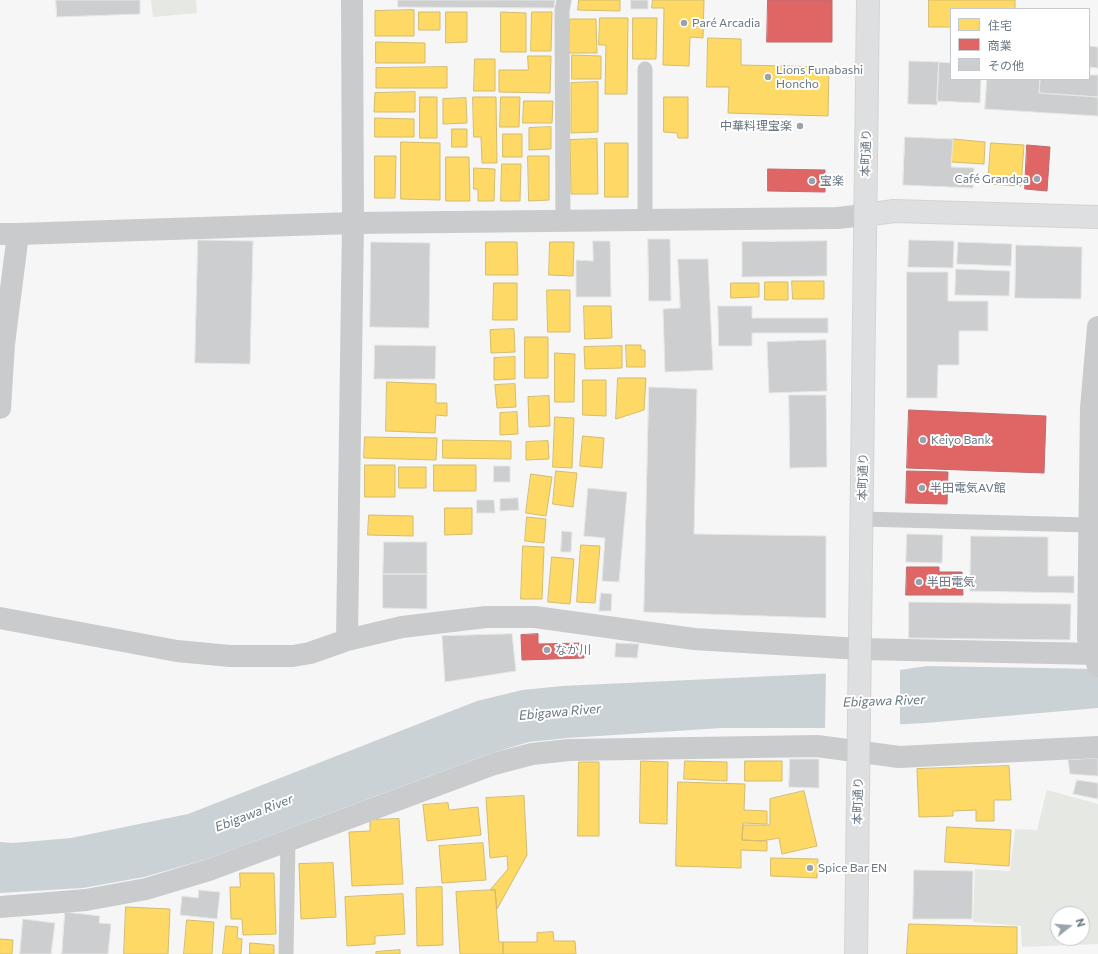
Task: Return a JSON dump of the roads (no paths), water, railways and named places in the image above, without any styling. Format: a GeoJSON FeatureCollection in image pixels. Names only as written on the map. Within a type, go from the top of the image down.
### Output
{"type":"FeatureCollection","features":[{"type":"Feature","properties":{"kind":"street"},"geometry":{"type":"LineString","coordinates":[[347,640],[353,223],[352,0]]}},
{"type":"Feature","properties":{"kind":"street","name":"本町通り"},"geometry":{"type":"LineString","coordinates":[[856,954],[868,0]]}},
{"type":"Feature","properties":{"kind":"street"},"geometry":{"type":"LineString","coordinates":[[0,408],[9,234],[353,223],[837,218],[894,211],[1098,217]]}},
{"type":"Feature","properties":{"kind":"street"},"geometry":{"type":"LineString","coordinates":[[0,618],[177,651],[230,656],[293,656],[310,654],[347,640],[402,627],[486,617],[535,617],[694,638],[860,656],[1097,660],[1088,638],[1088,525],[1098,327]]}},
{"type":"Feature","properties":{"kind":"street"},"geometry":{"type":"LineString","coordinates":[[0,907],[86,900],[146,889],[210,870],[494,764],[532,754],[570,750],[817,746],[859,741],[899,756],[1098,747]]}},
{"type":"Feature","properties":{"kind":"lane"},"geometry":{"type":"LineString","coordinates":[[563,221],[562,11],[564,0]]}},
{"type":"Feature","properties":{"kind":"lane"},"geometry":{"type":"LineString","coordinates":[[645,69],[645,220]]}},
{"type":"Feature","properties":{"kind":"lane"},"geometry":{"type":"LineString","coordinates":[[862,519],[1088,525]]}},
{"type":"Feature","properties":{"kind":"lane"},"geometry":{"type":"LineString","coordinates":[[286,954],[288,841]]}},
{"type":"Feature","properties":{"kind":"water","name":"Ebigawa River"},"geometry":{"type":"Polygon","coordinates":[[[927,666],[1098,669],[1098,708],[926,723],[827,728],[722,728],[529,742],[489,754],[207,859],[144,877],[83,888],[0,893],[0,842],[13,843],[71,838],[188,814],[477,701],[522,690],[562,686],[900,670],[927,666]]]}},
{"type":"Feature","properties":{"kind":"place","name":"Paré Arcadia"},"geometry":{"type":"Point","coordinates":[684,23]}},
{"type":"Feature","properties":{"kind":"place","name":"Lions Funabashi Honcho"},"geometry":{"type":"Point","coordinates":[768,77]}},
{"type":"Feature","properties":{"kind":"place","name":"中華料理宝楽"},"geometry":{"type":"Point","coordinates":[800,126]}},
{"type":"Feature","properties":{"kind":"place","name":"Café Grandpa"},"geometry":{"type":"Point","coordinates":[1037,179]}},
{"type":"Feature","properties":{"kind":"place","name":"宝楽"},"geometry":{"type":"Point","coordinates":[812,181]}},
{"type":"Feature","properties":{"kind":"place","name":"Keiyo Bank"},"geometry":{"type":"Point","coordinates":[923,440]}},
{"type":"Feature","properties":{"kind":"place","name":"半田電気AV館"},"geometry":{"type":"Point","coordinates":[922,488]}},
{"type":"Feature","properties":{"kind":"place","name":"半田電気"},"geometry":{"type":"Point","coordinates":[919,582]}},
{"type":"Feature","properties":{"kind":"place","name":"なか川"},"geometry":{"type":"Point","coordinates":[547,650]}},
{"type":"Feature","properties":{"kind":"place","name":"Spice Bar EN"},"geometry":{"type":"Point","coordinates":[810,868]}}]}
